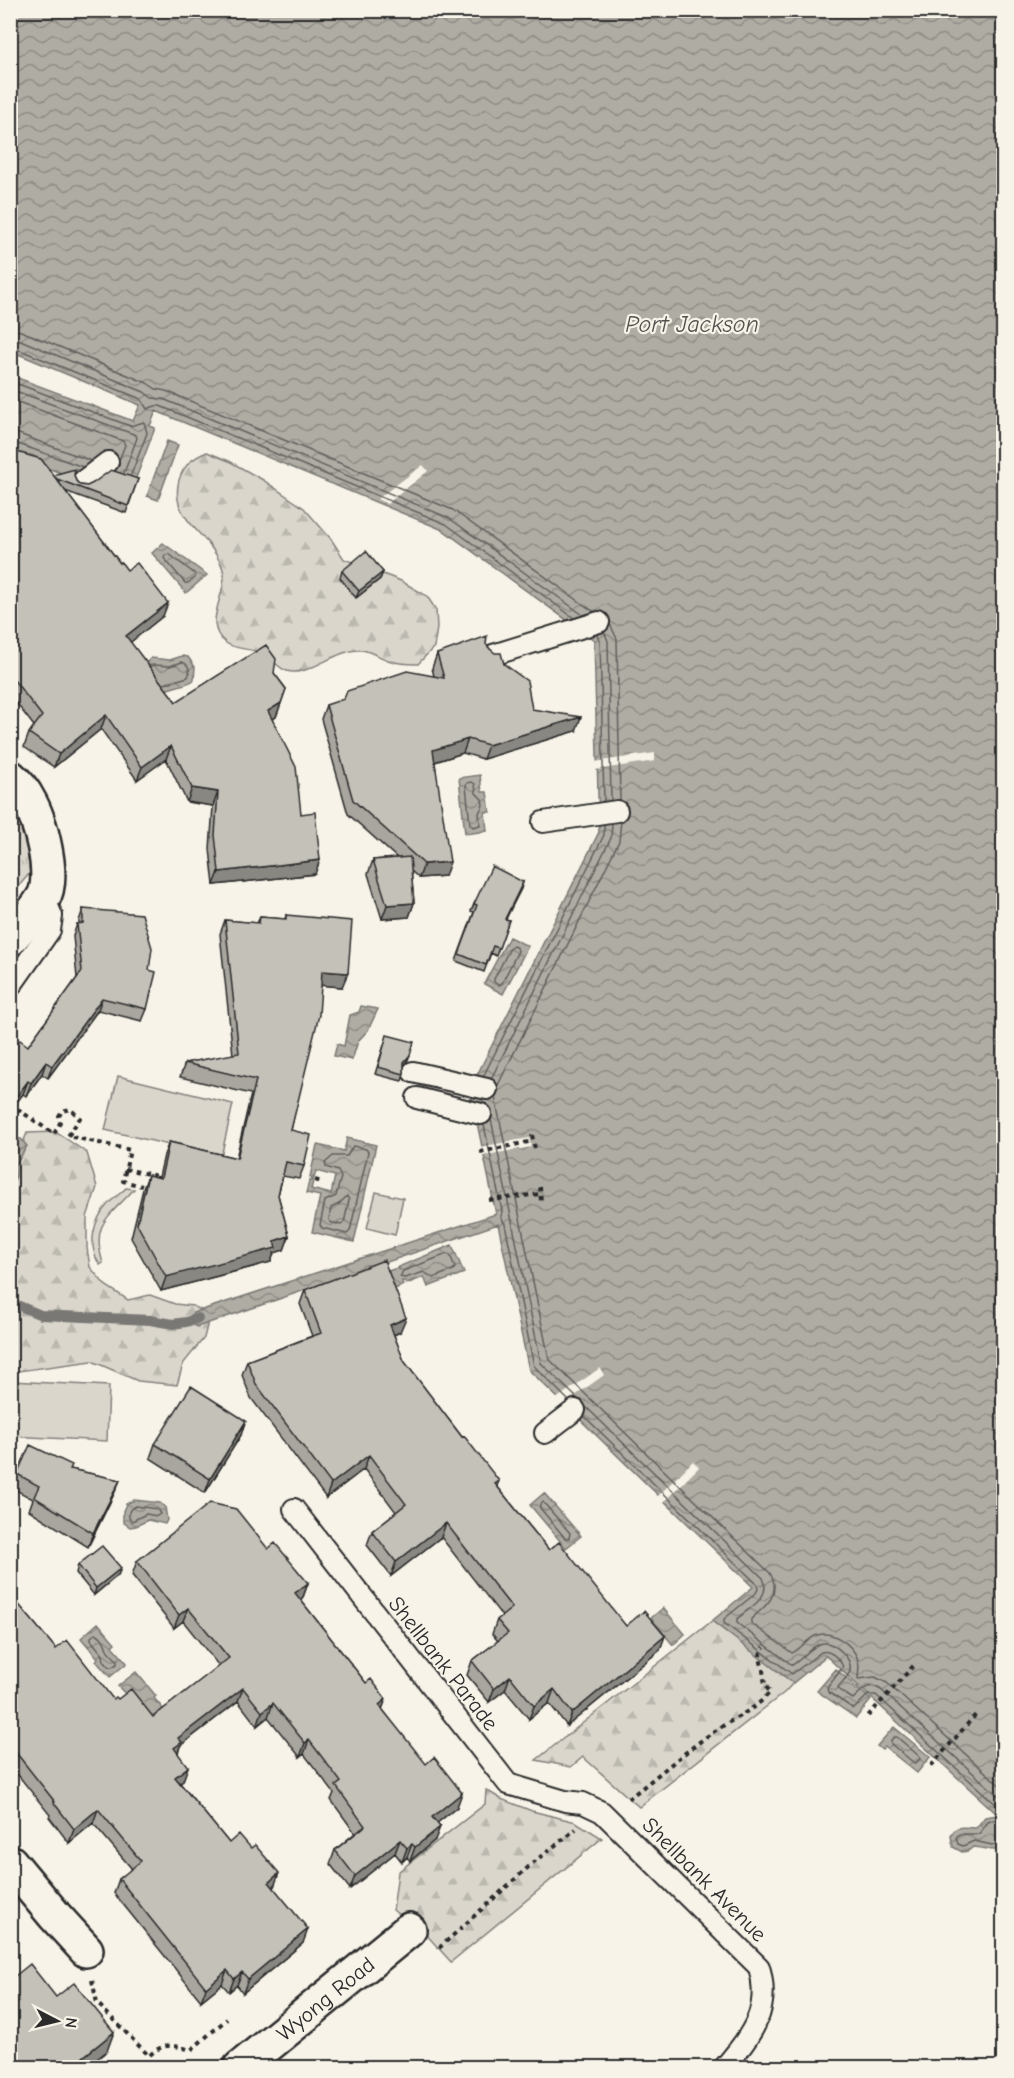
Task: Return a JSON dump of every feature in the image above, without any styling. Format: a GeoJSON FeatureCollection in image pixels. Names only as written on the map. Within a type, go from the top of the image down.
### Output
{"type":"FeatureCollection","features":[{"type":"Feature","properties":{"kind":"street"},"geometry":{"type":"LineString","coordinates":[[10,777],[28,798],[40,823],[47,883],[44,897],[10,939]]}},
{"type":"Feature","properties":{"kind":"street"},"geometry":{"type":"LineString","coordinates":[[10,1862],[86,1950]]}},
{"type":"Feature","properties":{"kind":"street","name":"Wyong Road"},"geometry":{"type":"LineString","coordinates":[[240,2067],[409,1930]]}},
{"type":"Feature","properties":{"kind":"lane"},"geometry":{"type":"LineString","coordinates":[[83,481],[108,462]]}},
{"type":"Feature","properties":{"kind":"lane"},"geometry":{"type":"LineString","coordinates":[[493,655],[599,622]]}},
{"type":"Feature","properties":{"kind":"lane"},"geometry":{"type":"LineString","coordinates":[[543,822],[617,811]]}},
{"type":"Feature","properties":{"kind":"lane"},"geometry":{"type":"LineString","coordinates":[[10,987],[50,930],[52,916],[44,897]]}},
{"type":"Feature","properties":{"kind":"lane"},"geometry":{"type":"LineString","coordinates":[[413,1072],[487,1089]]}},
{"type":"Feature","properties":{"kind":"lane"},"geometry":{"type":"LineString","coordinates":[[417,1098],[481,1114]]}},
{"type":"Feature","properties":{"kind":"lane"},"geometry":{"type":"LineString","coordinates":[[545,1433],[575,1410]]}},
{"type":"Feature","properties":{"kind":"lane","name":"Shellbank Parade"},"geometry":{"type":"LineString","coordinates":[[294,1509],[508,1784],[565,1801],[583,1803]]}},
{"type":"Feature","properties":{"kind":"lane","name":"Shellbank Avenue"},"geometry":{"type":"LineString","coordinates":[[583,1803],[602,1812],[611,1820],[759,1967],[763,1980],[761,2015],[750,2036],[724,2067]]}},
{"type":"Feature","properties":{"kind":"path"},"geometry":{"type":"LineString","coordinates":[[10,1104],[54,1134],[60,1123],[59,1116],[62,1111],[70,1109],[80,1118],[68,1136],[130,1150],[123,1181],[142,1186]]}},
{"type":"Feature","properties":{"kind":"path"},"geometry":{"type":"LineString","coordinates":[[532,1135],[535,1149]]}},
{"type":"Feature","properties":{"kind":"path"},"geometry":{"type":"LineString","coordinates":[[480,1152],[532,1141]]}},
{"type":"Feature","properties":{"kind":"path"},"geometry":{"type":"LineString","coordinates":[[125,1169],[153,1175],[150,1186]]}},
{"type":"Feature","properties":{"kind":"path"},"geometry":{"type":"LineString","coordinates":[[315,1180],[321,1182]]}},
{"type":"Feature","properties":{"kind":"path"},"geometry":{"type":"LineString","coordinates":[[540,1187],[538,1194],[541,1202]]}},
{"type":"Feature","properties":{"kind":"path"},"geometry":{"type":"LineString","coordinates":[[489,1200],[538,1194]]}},
{"type":"Feature","properties":{"kind":"path"},"geometry":{"type":"LineString","coordinates":[[628,1799],[709,1735],[762,1702],[770,1692],[762,1678],[763,1668],[759,1660],[759,1653],[764,1647]]}},
{"type":"Feature","properties":{"kind":"path"},"geometry":{"type":"LineString","coordinates":[[868,1716],[915,1664]]}},
{"type":"Feature","properties":{"kind":"path"},"geometry":{"type":"LineString","coordinates":[[931,1766],[978,1712]]}},
{"type":"Feature","properties":{"kind":"path"},"geometry":{"type":"LineString","coordinates":[[438,1948],[535,1861],[582,1826]]}},
{"type":"Feature","properties":{"kind":"path"},"geometry":{"type":"LineString","coordinates":[[86,1950],[97,2004],[149,2056],[158,2047],[169,2046],[191,2050],[227,2019]]}},
{"type":"Feature","properties":{"kind":"green space"},"geometry":{"type":"Polygon","coordinates":[[[207,452],[263,480],[304,508],[331,539],[344,559],[401,581],[427,596],[436,610],[437,628],[434,647],[418,664],[394,662],[361,650],[341,654],[303,671],[295,672],[283,669],[261,653],[226,643],[219,636],[215,620],[223,584],[223,568],[214,551],[184,515],[177,493],[181,474],[186,466],[193,459],[207,452]]]}},
{"type":"Feature","properties":{"kind":"green space"},"geometry":{"type":"Polygon","coordinates":[[[10,805],[23,823],[30,873],[11,895],[10,805]]]}},
{"type":"Feature","properties":{"kind":"green space"},"geometry":{"type":"Polygon","coordinates":[[[118,1076],[233,1104],[221,1157],[105,1130],[118,1076]]]}},
{"type":"Feature","properties":{"kind":"green space"},"geometry":{"type":"Polygon","coordinates":[[[56,1132],[87,1153],[97,1187],[87,1217],[87,1248],[90,1267],[105,1285],[128,1300],[150,1295],[175,1304],[193,1306],[205,1312],[209,1318],[204,1338],[183,1364],[177,1385],[138,1381],[92,1361],[11,1372],[11,1172],[27,1133],[56,1132]]]}},
{"type":"Feature","properties":{"kind":"green space"},"geometry":{"type":"Polygon","coordinates":[[[126,1188],[134,1189],[111,1213],[101,1229],[99,1238],[103,1263],[100,1265],[94,1250],[95,1226],[103,1210],[126,1188]]]}},
{"type":"Feature","properties":{"kind":"green space"},"geometry":{"type":"Polygon","coordinates":[[[376,1192],[403,1198],[395,1235],[367,1228],[376,1192]]]}},
{"type":"Feature","properties":{"kind":"green space"},"geometry":{"type":"Polygon","coordinates":[[[10,1381],[109,1386],[107,1441],[11,1436],[10,1381]]]}},
{"type":"Feature","properties":{"kind":"green space"},"geometry":{"type":"Polygon","coordinates":[[[712,1621],[793,1683],[785,1692],[639,1807],[583,1757],[571,1767],[536,1760],[712,1621]]]}},
{"type":"Feature","properties":{"kind":"green space"},"geometry":{"type":"Polygon","coordinates":[[[486,1790],[501,1799],[532,1811],[576,1822],[602,1838],[451,1962],[424,1932],[393,1910],[398,1872],[485,1804],[486,1790]]]}},
{"type":"Feature","properties":{"kind":"water","name":"Port Jackson"},"geometry":{"type":"Polygon","coordinates":[[[11,11],[1003,11],[1003,1848],[992,1850],[973,1847],[962,1852],[953,1847],[951,1836],[955,1829],[976,1828],[985,1817],[998,1815],[826,1656],[793,1683],[712,1621],[753,1587],[529,1370],[498,1224],[197,1327],[186,1322],[193,1313],[496,1214],[470,1089],[599,832],[594,640],[443,530],[156,411],[150,426],[155,428],[128,499],[11,454],[10,375],[133,421],[140,405],[11,351],[11,11]]]}},
{"type":"Feature","properties":{"kind":"water"},"geometry":{"type":"Polygon","coordinates":[[[167,441],[178,445],[158,500],[147,496],[167,441]]]}},
{"type":"Feature","properties":{"kind":"water"},"geometry":{"type":"Polygon","coordinates":[[[163,543],[207,575],[186,593],[152,553],[163,543]]]}},
{"type":"Feature","properties":{"kind":"water"},"geometry":{"type":"Polygon","coordinates":[[[182,656],[188,657],[195,667],[194,680],[163,691],[145,664],[151,658],[170,660],[182,656]]]}},
{"type":"Feature","properties":{"kind":"water"},"geometry":{"type":"Polygon","coordinates":[[[480,775],[482,792],[487,792],[490,812],[485,812],[487,831],[465,834],[459,778],[480,775]]]}},
{"type":"Feature","properties":{"kind":"water"},"geometry":{"type":"Polygon","coordinates":[[[509,937],[528,946],[503,994],[484,984],[509,937]]]}},
{"type":"Feature","properties":{"kind":"water"},"geometry":{"type":"Polygon","coordinates":[[[361,1006],[378,1009],[368,1030],[358,1041],[352,1060],[334,1056],[337,1044],[344,1046],[350,1015],[359,1012],[361,1006]]]}},
{"type":"Feature","properties":{"kind":"water"},"geometry":{"type":"Polygon","coordinates":[[[11,1138],[21,1139],[27,1146],[17,1163],[16,1177],[11,1184],[11,1138]]]}},
{"type":"Feature","properties":{"kind":"water"},"geometry":{"type":"Polygon","coordinates":[[[347,1138],[376,1145],[354,1242],[312,1232],[320,1196],[306,1193],[309,1181],[312,1179],[310,1177],[317,1145],[344,1151],[347,1138]],[[316,1171],[311,1189],[331,1194],[335,1176],[316,1171]]]}},
{"type":"Feature","properties":{"kind":"water"},"geometry":{"type":"Polygon","coordinates":[[[452,1245],[464,1273],[428,1287],[424,1277],[406,1284],[402,1281],[403,1285],[395,1289],[388,1271],[397,1268],[400,1270],[398,1267],[452,1245]]]}},
{"type":"Feature","properties":{"kind":"water"},"geometry":{"type":"Polygon","coordinates":[[[544,1493],[581,1536],[566,1548],[530,1505],[544,1493]]]}},
{"type":"Feature","properties":{"kind":"water"},"geometry":{"type":"Polygon","coordinates":[[[134,1500],[160,1503],[165,1507],[167,1520],[165,1524],[148,1520],[130,1527],[123,1522],[123,1511],[126,1504],[134,1500]]]}},
{"type":"Feature","properties":{"kind":"water"},"geometry":{"type":"Polygon","coordinates":[[[663,1608],[685,1634],[673,1645],[651,1618],[663,1608]]]}},
{"type":"Feature","properties":{"kind":"water"},"geometry":{"type":"Polygon","coordinates":[[[98,1623],[115,1643],[112,1646],[127,1663],[110,1677],[81,1638],[98,1623]]]}},
{"type":"Feature","properties":{"kind":"water"},"geometry":{"type":"Polygon","coordinates":[[[836,1669],[871,1700],[856,1718],[817,1691],[836,1669]]]}},
{"type":"Feature","properties":{"kind":"water"},"geometry":{"type":"Polygon","coordinates":[[[136,1672],[156,1696],[154,1698],[164,1710],[150,1721],[118,1686],[136,1672]]]}},
{"type":"Feature","properties":{"kind":"water"},"geometry":{"type":"Polygon","coordinates":[[[894,1727],[930,1757],[917,1773],[885,1747],[882,1750],[877,1746],[894,1727]]]}},
{"type":"Feature","properties":{"kind":"pier"},"geometry":{"type":"Polygon","coordinates":[[[423,465],[428,471],[387,504],[377,499],[423,465]]]}},
{"type":"Feature","properties":{"kind":"pier"},"geometry":{"type":"Polygon","coordinates":[[[655,753],[655,761],[595,770],[594,762],[655,753]]]}},
{"type":"Feature","properties":{"kind":"pier"},"geometry":{"type":"Polygon","coordinates":[[[529,1138],[531,1147],[481,1156],[479,1147],[529,1138]]]}},
{"type":"Feature","properties":{"kind":"pier"},"geometry":{"type":"Polygon","coordinates":[[[600,1368],[604,1375],[560,1405],[556,1399],[600,1368]]]}},
{"type":"Feature","properties":{"kind":"pier"},"geometry":{"type":"Polygon","coordinates":[[[693,1461],[699,1467],[662,1504],[656,1498],[693,1461]]]}},
{"type":"Feature","properties":{"kind":"building"},"geometry":{"type":"Polygon","coordinates":[[[10,450],[41,459],[120,563],[127,570],[137,563],[168,603],[126,636],[176,702],[266,645],[276,659],[274,673],[286,689],[281,703],[268,711],[296,767],[301,814],[315,812],[320,860],[219,872],[215,835],[218,792],[192,788],[171,746],[142,767],[106,715],[59,754],[29,733],[42,716],[10,675],[10,450]]]}},
{"type":"Feature","properties":{"kind":"building"},"geometry":{"type":"Polygon","coordinates":[[[75,469],[74,475],[80,485],[87,486],[111,470],[138,479],[128,506],[57,479],[53,475],[75,469]]]}},
{"type":"Feature","properties":{"kind":"building"},"geometry":{"type":"Polygon","coordinates":[[[366,551],[383,572],[359,591],[342,571],[366,551]]]}},
{"type":"Feature","properties":{"kind":"building"},"geometry":{"type":"Polygon","coordinates":[[[487,636],[486,644],[490,649],[495,653],[501,653],[504,664],[527,681],[532,709],[581,717],[488,745],[468,739],[433,750],[450,862],[424,864],[353,800],[326,705],[344,699],[347,691],[407,671],[444,678],[437,654],[487,636]]]}},
{"type":"Feature","properties":{"kind":"building"},"geometry":{"type":"Polygon","coordinates":[[[410,857],[414,903],[387,905],[373,860],[410,857]]]}},
{"type":"Feature","properties":{"kind":"building"},"geometry":{"type":"Polygon","coordinates":[[[492,866],[523,882],[505,919],[509,920],[499,948],[493,946],[486,965],[459,954],[477,905],[474,904],[492,866]]]}},
{"type":"Feature","properties":{"kind":"building"},"geometry":{"type":"Polygon","coordinates":[[[83,909],[142,914],[152,948],[149,970],[156,972],[147,1009],[102,998],[52,1066],[46,1062],[31,1083],[28,1081],[10,1105],[10,1041],[16,1045],[20,1040],[28,1046],[82,971],[77,924],[83,923],[83,909]]]}},
{"type":"Feature","properties":{"kind":"building"},"geometry":{"type":"Polygon","coordinates":[[[286,915],[352,921],[348,973],[322,971],[319,1015],[291,1130],[311,1135],[304,1166],[286,1162],[278,1195],[289,1236],[274,1241],[276,1248],[166,1277],[137,1224],[148,1175],[161,1178],[169,1142],[237,1158],[256,1080],[185,1063],[239,1053],[225,920],[259,923],[260,917],[286,919],[286,915]]]}},
{"type":"Feature","properties":{"kind":"building"},"geometry":{"type":"Polygon","coordinates":[[[387,1035],[414,1042],[410,1055],[404,1062],[404,1074],[378,1067],[387,1035]]]}},
{"type":"Feature","properties":{"kind":"building"},"geometry":{"type":"Polygon","coordinates":[[[384,1260],[406,1318],[390,1325],[404,1361],[499,1481],[495,1484],[549,1550],[559,1542],[626,1626],[644,1611],[665,1636],[572,1713],[554,1689],[534,1706],[510,1676],[494,1689],[472,1661],[508,1633],[497,1620],[512,1608],[446,1523],[396,1562],[372,1531],[406,1504],[369,1455],[331,1484],[256,1384],[247,1361],[321,1333],[305,1290],[384,1260]]]}},
{"type":"Feature","properties":{"kind":"building"},"geometry":{"type":"Polygon","coordinates":[[[191,1386],[246,1421],[210,1479],[155,1444],[191,1386]]]}},
{"type":"Feature","properties":{"kind":"building"},"geometry":{"type":"Polygon","coordinates":[[[30,1445],[72,1465],[70,1469],[120,1480],[93,1533],[34,1497],[39,1486],[17,1474],[30,1445]]]}},
{"type":"Feature","properties":{"kind":"building"},"geometry":{"type":"Polygon","coordinates":[[[210,1503],[236,1509],[268,1549],[275,1543],[308,1583],[295,1593],[366,1683],[371,1679],[386,1699],[379,1705],[426,1764],[434,1757],[462,1793],[432,1817],[440,1827],[415,1847],[412,1844],[407,1848],[400,1840],[355,1876],[335,1850],[365,1826],[336,1786],[341,1782],[309,1740],[305,1743],[273,1703],[262,1712],[243,1688],[178,1738],[182,1742],[174,1748],[188,1767],[175,1777],[229,1843],[239,1834],[251,1848],[255,1845],[279,1873],[269,1882],[308,1929],[248,1979],[242,1972],[234,1979],[227,1970],[206,1988],[119,1879],[141,1861],[98,1809],[74,1829],[10,1745],[10,1594],[56,1649],[67,1640],[113,1699],[116,1697],[118,1699],[131,1689],[153,1717],[229,1658],[188,1608],[179,1615],[137,1561],[210,1503]]]}},
{"type":"Feature","properties":{"kind":"building"},"geometry":{"type":"Polygon","coordinates":[[[102,1546],[121,1568],[96,1588],[78,1565],[102,1546]]]}},
{"type":"Feature","properties":{"kind":"building"},"geometry":{"type":"Polygon","coordinates":[[[30,1964],[56,1997],[74,1983],[114,2032],[82,2058],[86,2064],[82,2067],[10,2067],[10,1980],[30,1964]]]}},
{"type":"Feature","properties":{"kind":"waterway"},"geometry":{"type":"LineString","coordinates":[[10,1302],[41,1315],[150,1320],[173,1324],[198,1318]]}}]}
